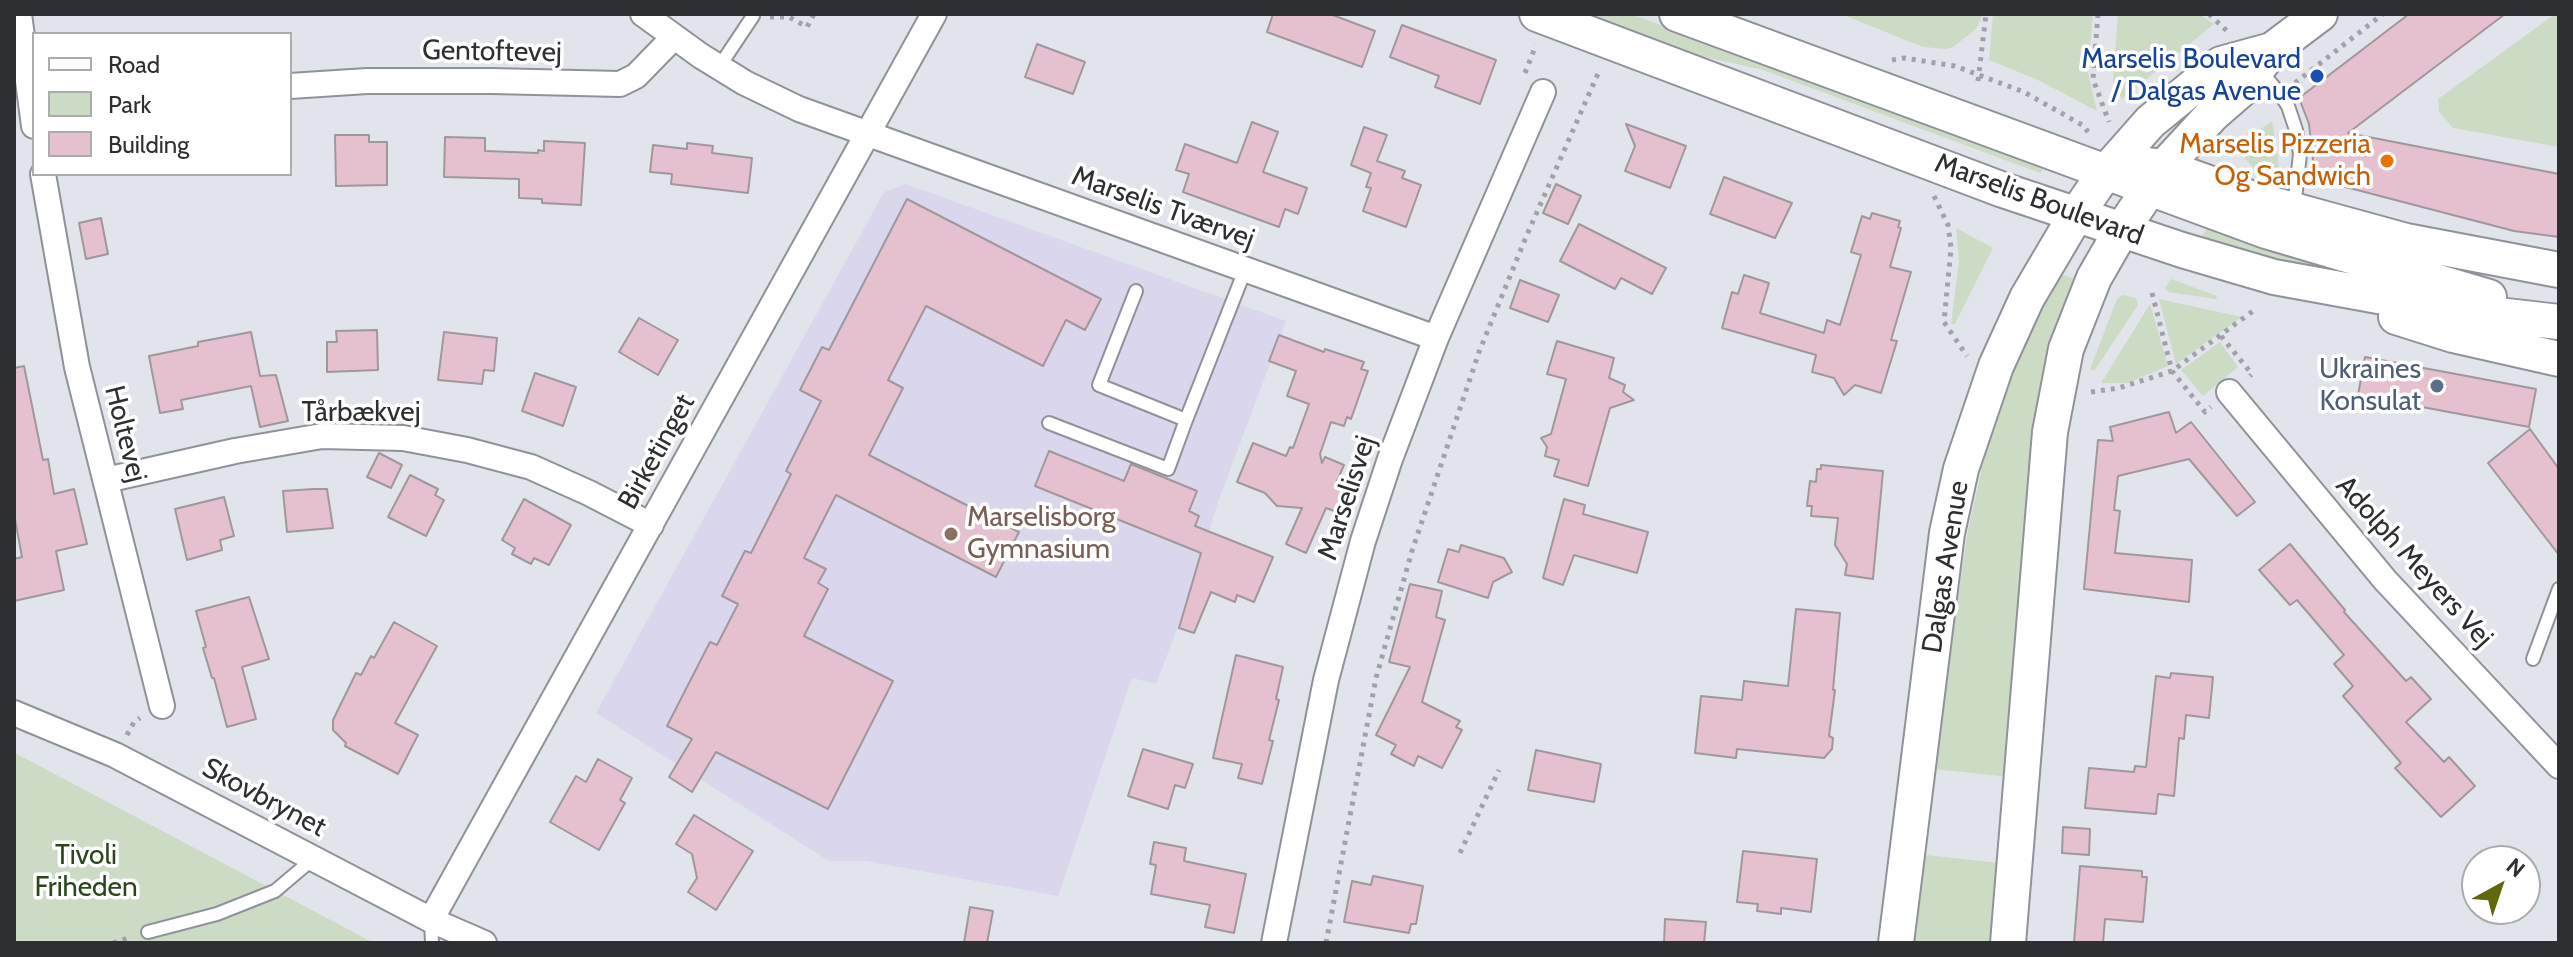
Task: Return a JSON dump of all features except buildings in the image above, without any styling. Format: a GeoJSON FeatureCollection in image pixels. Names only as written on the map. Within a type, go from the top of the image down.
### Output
{"type":"FeatureCollection","features":[{"type":"Feature","properties":{"kind":"main road","name":"Marselis Boulevard"},"geometry":{"type":"LineString","coordinates":[[1677,14],[2062,156],[2156,178],[2266,231],[2559,320]]}},
{"type":"Feature","properties":{"kind":"main road","name":"Marselis Boulevard"},"geometry":{"type":"LineString","coordinates":[[1542,16],[2076,215],[2274,277],[2455,310],[2559,320]]}},
{"type":"Feature","properties":{"kind":"main road","name":"Dalgas Avenue"},"geometry":{"type":"LineString","coordinates":[[1896,943],[1947,533],[1961,469],[1996,366],[2027,298],[2076,215],[2150,122],[2221,64],[2287,37]]}},
{"type":"Feature","properties":{"kind":"main road"},"geometry":{"type":"LineString","coordinates":[[2008,943],[2050,432],[2066,349],[2094,278],[2156,178],[2212,115],[2242,89],[2287,37]]}},
{"type":"Feature","properties":{"kind":"main road"},"geometry":{"type":"LineString","coordinates":[[2156,178],[2253,199],[2406,241],[2559,270]]}},
{"type":"Feature","properties":{"kind":"main road"},"geometry":{"type":"LineString","coordinates":[[2274,277],[2453,335],[2559,359]]}},
{"type":"Feature","properties":{"kind":"street"},"geometry":{"type":"LineString","coordinates":[[19,14],[28,117]]}},
{"type":"Feature","properties":{"kind":"street","name":"Marselis Tværvej"},"geometry":{"type":"LineString","coordinates":[[643,14],[745,83],[799,109],[1436,338]]}},
{"type":"Feature","properties":{"kind":"street","name":"Birketinget"},"geometry":{"type":"LineString","coordinates":[[432,931],[651,525],[934,14]]}},
{"type":"Feature","properties":{"kind":"street","name":"Gentoftevej"},"geometry":{"type":"LineString","coordinates":[[292,86],[383,81],[620,84],[636,76],[674,37]]}},
{"type":"Feature","properties":{"kind":"street","name":"Marselisvej"},"geometry":{"type":"LineString","coordinates":[[1274,943],[1326,680],[1363,541],[1436,338],[1543,92]]}},
{"type":"Feature","properties":{"kind":"street","name":"Holtevej"},"geometry":{"type":"LineString","coordinates":[[43,176],[77,367],[162,706]]}},
{"type":"Feature","properties":{"kind":"street","name":"Adolph Meyers Vej"},"geometry":{"type":"LineString","coordinates":[[2229,392],[2385,580],[2559,766]]}},
{"type":"Feature","properties":{"kind":"street","name":"Tårbækvej"},"geometry":{"type":"LineString","coordinates":[[106,480],[235,451],[322,436],[403,438],[467,450],[531,467],[651,525]]}},
{"type":"Feature","properties":{"kind":"street","name":"Skovbrynet"},"geometry":{"type":"LineString","coordinates":[[14,713],[115,755],[314,858],[432,931],[484,943]]}},
{"type":"Feature","properties":{"kind":"lane"},"geometry":{"type":"LineString","coordinates":[[719,67],[753,16]]}},
{"type":"Feature","properties":{"kind":"lane"},"geometry":{"type":"LineString","coordinates":[[2287,37],[2280,94],[2288,106],[2300,154],[2294,211]]}},
{"type":"Feature","properties":{"kind":"lane"},"geometry":{"type":"LineString","coordinates":[[1049,423],[1168,469],[1245,270]]}},
{"type":"Feature","properties":{"kind":"lane"},"geometry":{"type":"LineString","coordinates":[[1136,291],[1099,385],[1186,420]]}},
{"type":"Feature","properties":{"kind":"lane"},"geometry":{"type":"LineString","coordinates":[[2533,659],[2559,589]]}},
{"type":"Feature","properties":{"kind":"lane"},"geometry":{"type":"LineString","coordinates":[[2545,625],[2559,630]]}},
{"type":"Feature","properties":{"kind":"lane"},"geometry":{"type":"LineString","coordinates":[[148,932],[217,914],[275,891],[314,858]]}},
{"type":"Feature","properties":{"kind":"path"},"geometry":{"type":"LineString","coordinates":[[753,16],[789,17],[807,27],[814,14]]}},
{"type":"Feature","properties":{"kind":"path"},"geometry":{"type":"LineString","coordinates":[[1979,78],[1986,14]]}},
{"type":"Feature","properties":{"kind":"path"},"geometry":{"type":"LineString","coordinates":[[2098,14],[2093,79],[2108,119],[2111,168]]}},
{"type":"Feature","properties":{"kind":"path"},"geometry":{"type":"LineString","coordinates":[[2280,94],[2383,14]]}},
{"type":"Feature","properties":{"kind":"path"},"geometry":{"type":"LineString","coordinates":[[1542,16],[1521,83],[1543,92]]}},
{"type":"Feature","properties":{"kind":"path"},"geometry":{"type":"LineString","coordinates":[[1326,943],[1376,678],[1412,551],[1479,352],[1611,42]]}},
{"type":"Feature","properties":{"kind":"path"},"geometry":{"type":"LineString","coordinates":[[1890,61],[1904,58],[1955,66],[1979,78],[2024,92],[2084,126],[2111,168]]}},
{"type":"Feature","properties":{"kind":"path"},"geometry":{"type":"LineString","coordinates":[[1915,156],[1948,225],[1951,271],[1944,322],[1968,358]]}},
{"type":"Feature","properties":{"kind":"path"},"geometry":{"type":"LineString","coordinates":[[2152,293],[2172,371]]}},
{"type":"Feature","properties":{"kind":"path"},"geometry":{"type":"LineString","coordinates":[[2091,392],[2119,388],[2172,371],[2253,311]]}},
{"type":"Feature","properties":{"kind":"path"},"geometry":{"type":"LineString","coordinates":[[115,755],[134,722],[162,706]]}},
{"type":"Feature","properties":{"kind":"path"},"geometry":{"type":"LineString","coordinates":[[1460,853],[1499,770]]}},
{"type":"Feature","properties":{"kind":"shaded area","name":"Marselisborg Gymnasium"},"geometry":{"type":"Polygon","coordinates":[[[906,184],[1286,321],[1218,502],[1186,606],[1156,684],[1132,678],[1058,896],[866,861],[829,861],[596,713],[884,192],[906,184]]]}},
{"type":"Feature","properties":{"kind":"green space"},"geometry":{"type":"Polygon","coordinates":[[[1587,14],[1631,14],[2045,167],[2040,173],[1763,70],[1697,55],[1587,14]]]}},
{"type":"Feature","properties":{"kind":"green space"},"geometry":{"type":"Polygon","coordinates":[[[1841,14],[1983,14],[1976,29],[1946,49],[1923,47],[1841,14]]]}},
{"type":"Feature","properties":{"kind":"green space"},"geometry":{"type":"Polygon","coordinates":[[[1993,14],[2093,14],[2088,73],[2097,111],[2038,80],[1989,60],[1993,14]]]}},
{"type":"Feature","properties":{"kind":"green space"},"geometry":{"type":"Polygon","coordinates":[[[2118,14],[2199,14],[2214,24],[2122,99],[2113,82],[2118,14]]]}},
{"type":"Feature","properties":{"kind":"green space"},"geometry":{"type":"Polygon","coordinates":[[[2559,14],[2559,147],[2453,128],[2439,112],[2438,99],[2559,14]]]}},
{"type":"Feature","properties":{"kind":"green space"},"geometry":{"type":"Polygon","coordinates":[[[2272,121],[2280,172],[2252,167],[2245,158],[2244,147],[2248,138],[2272,121]]]}},
{"type":"Feature","properties":{"kind":"green space"},"geometry":{"type":"Polygon","coordinates":[[[2209,226],[2382,279],[2316,269],[2201,237],[2209,226]]]}},
{"type":"Feature","properties":{"kind":"green space"},"geometry":{"type":"Polygon","coordinates":[[[1956,228],[1993,248],[1955,324],[1951,324],[1959,261],[1956,228]]]}},
{"type":"Feature","properties":{"kind":"green space"},"geometry":{"type":"Polygon","coordinates":[[[2057,273],[2076,279],[2046,360],[2037,417],[2009,777],[1934,769],[1967,535],[1986,450],[2028,329],[2057,273]]]}},
{"type":"Feature","properties":{"kind":"green space"},"geometry":{"type":"Polygon","coordinates":[[[2171,279],[2217,296],[2216,299],[2168,292],[2165,288],[2171,279]]]}},
{"type":"Feature","properties":{"kind":"green space"},"geometry":{"type":"Polygon","coordinates":[[[2122,295],[2136,298],[2138,305],[2095,370],[2090,369],[2117,299],[2122,295]]]}},
{"type":"Feature","properties":{"kind":"green space"},"geometry":{"type":"Polygon","coordinates":[[[2159,299],[2242,317],[2176,364],[2159,299]]]}},
{"type":"Feature","properties":{"kind":"green space"},"geometry":{"type":"Polygon","coordinates":[[[2150,304],[2168,366],[2128,383],[2101,383],[2150,304]]]}},
{"type":"Feature","properties":{"kind":"green space"},"geometry":{"type":"Polygon","coordinates":[[[2220,342],[2238,367],[2203,396],[2181,370],[2220,342]]]}},
{"type":"Feature","properties":{"kind":"green space","name":"Tivoli Friheden"},"geometry":{"type":"Polygon","coordinates":[[[15,753],[374,943],[14,943],[15,753]]]}},
{"type":"Feature","properties":{"kind":"green space"},"geometry":{"type":"Polygon","coordinates":[[[1925,855],[2000,863],[1994,943],[1914,943],[1925,855]]]}},
{"type":"Feature","properties":{"kind":"place","name":"Marselis Boulevard / Dalgas Avenue"},"geometry":{"type":"Point","coordinates":[2317,76]}},
{"type":"Feature","properties":{"kind":"place","name":"Marselis Pizzeria Og Sandwich"},"geometry":{"type":"Point","coordinates":[2387,161]}},
{"type":"Feature","properties":{"kind":"place","name":"Ukraines Konsulat"},"geometry":{"type":"Point","coordinates":[2437,386]}},
{"type":"Feature","properties":{"kind":"place","name":"Marselisborg Gymnasium"},"geometry":{"type":"Point","coordinates":[951,534]}}]}
